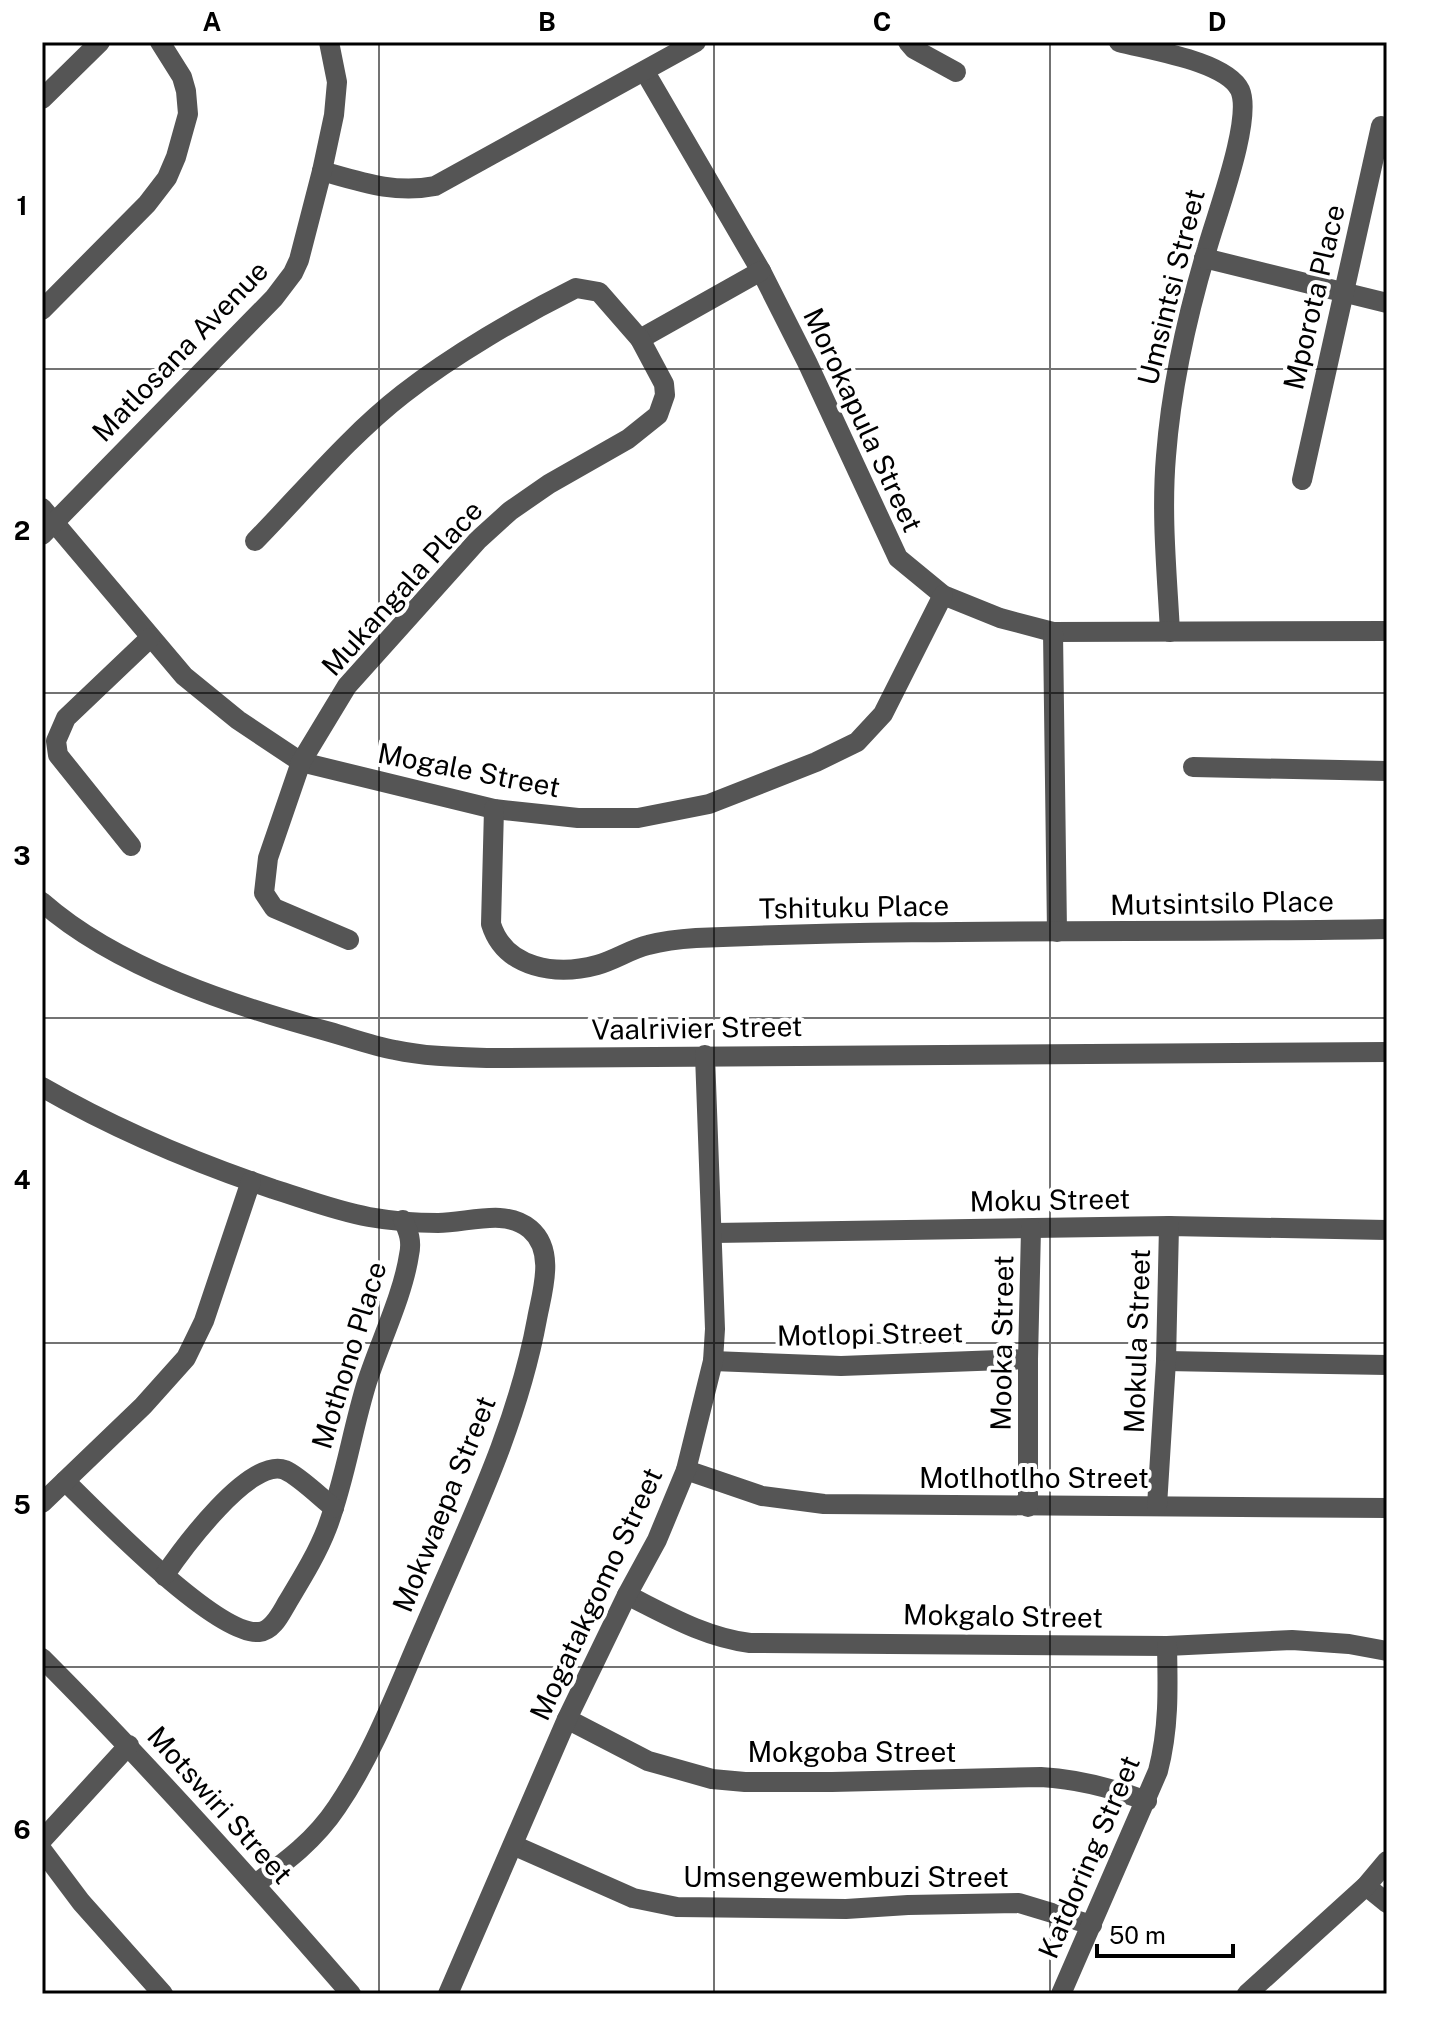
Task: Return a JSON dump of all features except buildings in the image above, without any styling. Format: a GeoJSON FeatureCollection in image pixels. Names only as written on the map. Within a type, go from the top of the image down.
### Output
{"type":"FeatureCollection","features":[{"type":"Feature","properties":{"kind":"street"},"geometry":{"type":"LineString","coordinates":[[42,99],[100,42]]}},
{"type":"Feature","properties":{"kind":"street"},"geometry":{"type":"LineString","coordinates":[[42,310],[147,204],[167,178],[188,114],[182,77],[160,42]]}},
{"type":"Feature","properties":{"kind":"street","name":"Matlosana Avenue"},"geometry":{"type":"LineString","coordinates":[[46,521],[284,287],[299,260],[322,171],[337,82],[329,42]]}},
{"type":"Feature","properties":{"kind":"street"},"geometry":{"type":"LineString","coordinates":[[322,171],[394,190],[435,186],[696,42]]}},
{"type":"Feature","properties":{"kind":"street"},"geometry":{"type":"LineString","coordinates":[[908,42],[914,49],[956,72]]}},
{"type":"Feature","properties":{"kind":"street","name":"Umsintsi Street"},"geometry":{"type":"LineString","coordinates":[[1119,42],[1146,45],[1218,69],[1234,81],[1241,93],[1243,111],[1240,133],[1204,258],[1171,405],[1164,510],[1170,632]]}},
{"type":"Feature","properties":{"kind":"street","name":"Morokapula Street"},"geometry":{"type":"LineString","coordinates":[[645,72],[761,271],[898,558],[943,595],[1000,618],[1053,632],[1387,631]]}},
{"type":"Feature","properties":{"kind":"street","name":"Mporota Place"},"geometry":{"type":"LineString","coordinates":[[1302,480],[1381,126]]}},
{"type":"Feature","properties":{"kind":"street"},"geometry":{"type":"LineString","coordinates":[[1204,258],[1387,303]]}},
{"type":"Feature","properties":{"kind":"street"},"geometry":{"type":"LineString","coordinates":[[640,339],[761,271]]}},
{"type":"Feature","properties":{"kind":"street","name":"Mukangala Place"},"geometry":{"type":"LineString","coordinates":[[255,541],[374,418],[403,394],[440,368],[576,288],[593,289],[605,298],[640,339],[664,384],[665,395],[658,415],[628,439],[549,484],[510,511],[478,540],[347,686],[301,762],[268,858],[264,893],[274,908],[349,940]]}},
{"type":"Feature","properties":{"kind":"street","name":"Mogale Street"},"geometry":{"type":"LineString","coordinates":[[46,521],[184,676],[209,698],[301,762],[494,809],[578,818],[638,818],[709,804],[816,762],[857,742],[883,714],[943,595]]}},
{"type":"Feature","properties":{"kind":"street"},"geometry":{"type":"LineString","coordinates":[[1053,632],[1057,932]]}},
{"type":"Feature","properties":{"kind":"street"},"geometry":{"type":"LineString","coordinates":[[131,846],[58,755],[56,741],[66,718],[150,638]]}},
{"type":"Feature","properties":{"kind":"street"},"geometry":{"type":"LineString","coordinates":[[1193,767],[1387,771]]}},
{"type":"Feature","properties":{"kind":"street","name":"Tshituku Place"},"geometry":{"type":"LineString","coordinates":[[494,809],[491,924],[502,947],[520,961],[531,965],[574,968],[597,965],[648,945],[695,938],[1057,932]]}},
{"type":"Feature","properties":{"kind":"street","name":"Vaalrivier Street"},"geometry":{"type":"LineString","coordinates":[[42,902],[83,934],[215,996],[392,1050],[425,1055],[492,1058],[1387,1052]]}},
{"type":"Feature","properties":{"kind":"street","name":"Mutsintsilo Place"},"geometry":{"type":"LineString","coordinates":[[1057,932],[1387,929]]}},
{"type":"Feature","properties":{"kind":"street","name":"Mogatakgomo Street"},"geometry":{"type":"LineString","coordinates":[[448,1994],[567,1719],[657,1540],[686,1470],[713,1361],[715,1329],[705,1055]]}},
{"type":"Feature","properties":{"kind":"street","name":"Mokwaepa Street"},"geometry":{"type":"LineString","coordinates":[[42,1087],[128,1131],[251,1181],[330,1208],[440,1223],[501,1219],[519,1222],[540,1241],[544,1254],[545,1277],[519,1398],[495,1465],[396,1698],[351,1784],[318,1834],[255,1884]]}},
{"type":"Feature","properties":{"kind":"street"},"geometry":{"type":"LineString","coordinates":[[42,1503],[143,1406],[186,1358],[212,1300],[251,1181]]}},
{"type":"Feature","properties":{"kind":"street","name":"Mothono Place"},"geometry":{"type":"LineString","coordinates":[[65,1481],[164,1576],[214,1614],[246,1630],[263,1632],[273,1624],[307,1570],[334,1508],[363,1395],[406,1271],[411,1245],[403,1220]]}},
{"type":"Feature","properties":{"kind":"street","name":"Moku Street"},"geometry":{"type":"LineString","coordinates":[[713,1233],[1169,1226],[1387,1230]]}},
{"type":"Feature","properties":{"kind":"street","name":"Mokula Street"},"geometry":{"type":"LineString","coordinates":[[1157,1506],[1166,1361],[1169,1226]]}},
{"type":"Feature","properties":{"kind":"street","name":"Mooka Street"},"geometry":{"type":"LineString","coordinates":[[1028,1507],[1031,1229]]}},
{"type":"Feature","properties":{"kind":"street","name":"Motlopi Street"},"geometry":{"type":"LineString","coordinates":[[713,1361],[841,1366],[1028,1359]]}},
{"type":"Feature","properties":{"kind":"street"},"geometry":{"type":"LineString","coordinates":[[1166,1361],[1387,1365]]}},
{"type":"Feature","properties":{"kind":"street","name":"Mothono Place"},"geometry":{"type":"LineString","coordinates":[[164,1576],[207,1519],[234,1493],[266,1470],[285,1470],[334,1508]]}},
{"type":"Feature","properties":{"kind":"street","name":"Motlhotlho Street"},"geometry":{"type":"LineString","coordinates":[[686,1470],[762,1496],[824,1504],[1387,1508]]}},
{"type":"Feature","properties":{"kind":"street","name":"Mokgalo Street"},"geometry":{"type":"LineString","coordinates":[[627,1595],[698,1631],[725,1640],[750,1643],[1167,1646],[1292,1640],[1349,1644],[1387,1651]]}},
{"type":"Feature","properties":{"kind":"street","name":"Katdoring Street"},"geometry":{"type":"LineString","coordinates":[[1061,1994],[1158,1771],[1169,1710],[1167,1646]]}},
{"type":"Feature","properties":{"kind":"street","name":"Motswiri Street"},"geometry":{"type":"LineString","coordinates":[[42,1658],[129,1745],[351,1994]]}},
{"type":"Feature","properties":{"kind":"street","name":"Mokgoba Street"},"geometry":{"type":"LineString","coordinates":[[567,1719],[648,1761],[712,1779],[803,1782],[1041,1777],[1075,1779],[1147,1801]]}},
{"type":"Feature","properties":{"kind":"street"},"geometry":{"type":"LineString","coordinates":[[42,1840],[129,1745]]}},
{"type":"Feature","properties":{"kind":"street","name":"Umsengewembuzi Street"},"geometry":{"type":"LineString","coordinates":[[513,1845],[633,1898],[677,1907],[846,1909],[999,1902],[1037,1907],[1092,1925]]}},
{"type":"Feature","properties":{"kind":"street"},"geometry":{"type":"LineString","coordinates":[[42,1850],[81,1902],[163,1994]]}},
{"type":"Feature","properties":{"kind":"street"},"geometry":{"type":"LineString","coordinates":[[1258,1990],[1366,1886],[1387,1861]]}},
{"type":"Feature","properties":{"kind":"street"},"geometry":{"type":"LineString","coordinates":[[1366,1886],[1387,1903]]}}]}
